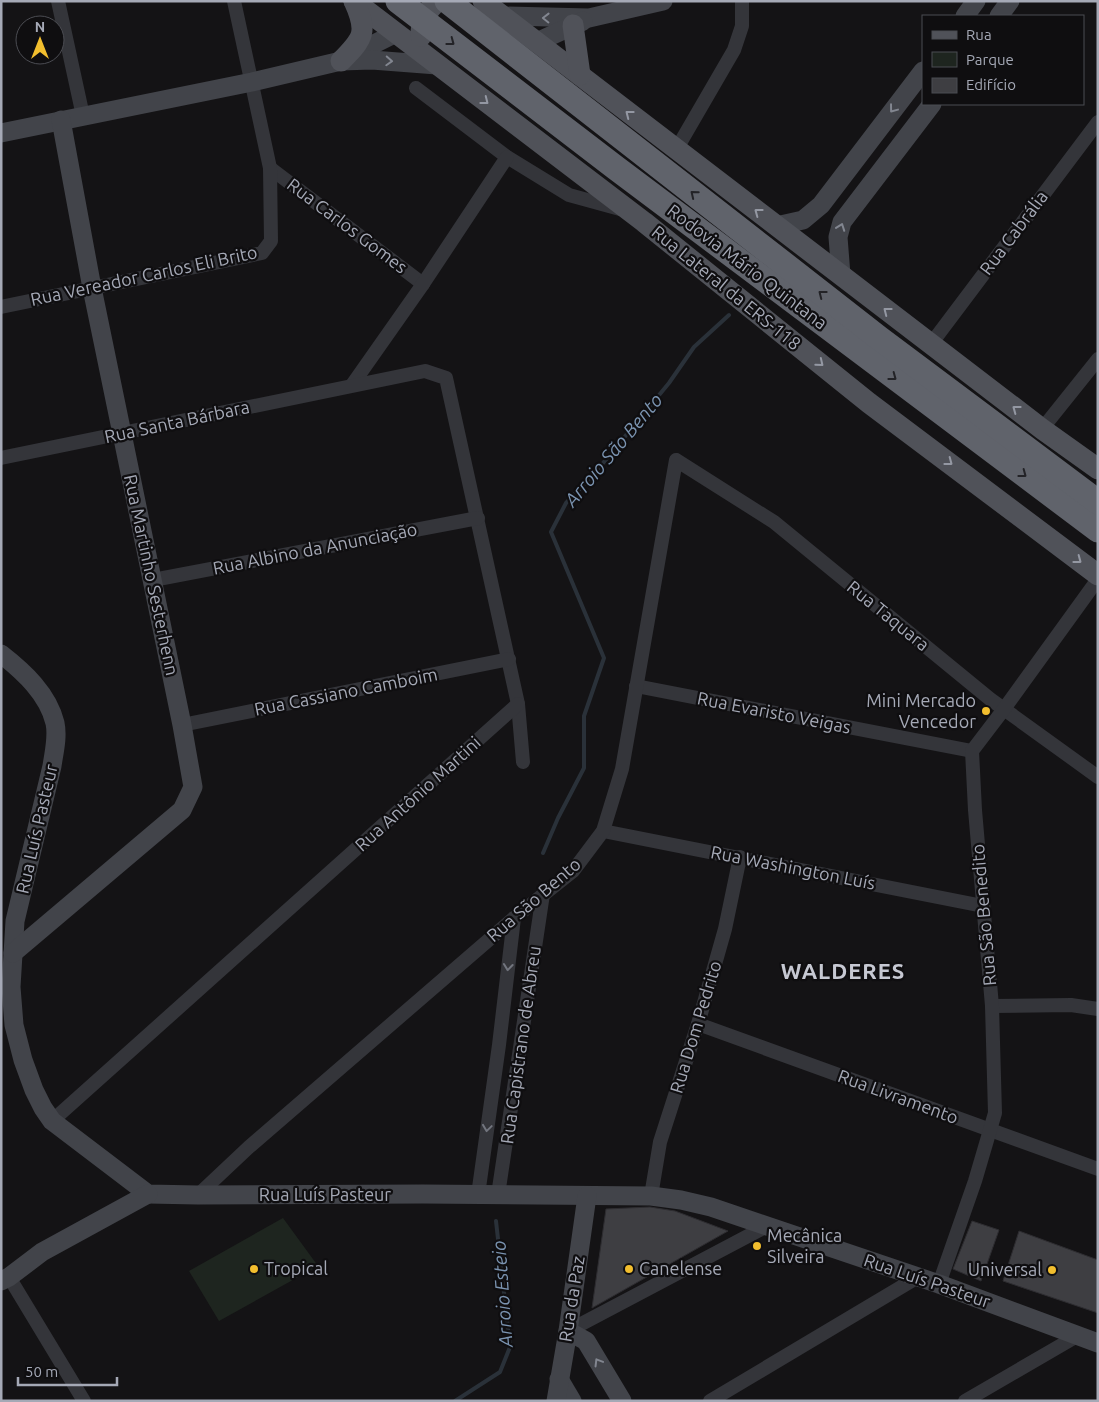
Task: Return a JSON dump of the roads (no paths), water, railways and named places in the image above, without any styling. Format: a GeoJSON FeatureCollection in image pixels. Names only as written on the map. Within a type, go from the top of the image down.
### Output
{"type":"FeatureCollection","features":[{"type":"Feature","properties":{"kind":"highway","name":"Rodovia Mário Quintana"},"geometry":{"type":"LineString","coordinates":[[398,1],[616,168],[1098,530]]}},
{"type":"Feature","properties":{"kind":"highway","name":"Rodovia Mário Quintana"},"geometry":{"type":"LineString","coordinates":[[447,1],[879,338],[1098,502]]}},
{"type":"Feature","properties":{"kind":"main road"},"geometry":{"type":"LineString","coordinates":[[341,61],[356,47],[363,31],[362,19],[354,1]]}},
{"type":"Feature","properties":{"kind":"main road","name":"Rua Lateral da ERS-118"},"geometry":{"type":"LineString","coordinates":[[354,1],[630,212],[869,403],[1098,575]]}},
{"type":"Feature","properties":{"kind":"main road"},"geometry":{"type":"LineString","coordinates":[[437,1],[423,19],[420,32],[422,44],[437,64]]}},
{"type":"Feature","properties":{"kind":"main road"},"geometry":{"type":"LineString","coordinates":[[493,58],[537,42],[592,15],[663,1]]}},
{"type":"Feature","properties":{"kind":"main road"},"geometry":{"type":"LineString","coordinates":[[966,15],[976,1]]}},
{"type":"Feature","properties":{"kind":"main road"},"geometry":{"type":"LineString","coordinates":[[1000,15],[1010,1]]}},
{"type":"Feature","properties":{"kind":"main road"},"geometry":{"type":"LineString","coordinates":[[492,8],[592,15]]}},
{"type":"Feature","properties":{"kind":"main road"},"geometry":{"type":"LineString","coordinates":[[492,8],[1042,430],[1098,469]]}},
{"type":"Feature","properties":{"kind":"main road"},"geometry":{"type":"LineString","coordinates":[[1,133],[252,82],[341,61],[372,60],[437,64],[459,74],[472,72],[484,67],[493,58],[499,46],[501,33],[498,19],[492,8]]}},
{"type":"Feature","properties":{"kind":"main road"},"geometry":{"type":"LineString","coordinates":[[580,75],[592,15]]}},
{"type":"Feature","properties":{"kind":"main road"},"geometry":{"type":"LineString","coordinates":[[341,61],[423,19]]}},
{"type":"Feature","properties":{"kind":"main road"},"geometry":{"type":"LineString","coordinates":[[776,226],[803,220],[821,205],[922,72]]}},
{"type":"Feature","properties":{"kind":"main road"},"geometry":{"type":"LineString","coordinates":[[553,154],[536,135],[523,114],[519,102],[520,90],[527,82],[537,76],[551,75],[604,94]]}},
{"type":"Feature","properties":{"kind":"main road"},"geometry":{"type":"LineString","coordinates":[[841,275],[838,237],[842,222],[931,105]]}},
{"type":"Feature","properties":{"kind":"main road","name":"Rua Martinho Sesterhenn"},"geometry":{"type":"LineString","coordinates":[[13,953],[182,810],[193,787],[182,725],[92,288],[61,120]]}},
{"type":"Feature","properties":{"kind":"main road"},"geometry":{"type":"LineString","coordinates":[[857,157],[881,171]]}},
{"type":"Feature","properties":{"kind":"main road","name":"Rua Luís Pasteur"},"geometry":{"type":"LineString","coordinates":[[1,654],[27,676],[40,692],[55,724],[56,742],[52,766],[8,924],[13,953],[12,996],[14,1025],[20,1051],[34,1090],[43,1108],[52,1120],[148,1194],[651,1196],[696,1204],[767,1226],[939,1284],[1098,1343]]}},
{"type":"Feature","properties":{"kind":"main road"},"geometry":{"type":"LineString","coordinates":[[5,1279],[42,1252],[148,1194]]}},
{"type":"Feature","properties":{"kind":"main road","name":"Rua da Paz"},"geometry":{"type":"LineString","coordinates":[[556,1401],[587,1196]]}},
{"type":"Feature","properties":{"kind":"main road"},"geometry":{"type":"LineString","coordinates":[[568,1331],[586,1341],[622,1401]]}},
{"type":"Feature","properties":{"kind":"main road"},"geometry":{"type":"LineString","coordinates":[[559,1379],[572,1401]]}},
{"type":"Feature","properties":{"kind":"street"},"geometry":{"type":"LineString","coordinates":[[58,1],[83,116]]}},
{"type":"Feature","properties":{"kind":"street"},"geometry":{"type":"LineString","coordinates":[[234,1],[252,82]]}},
{"type":"Feature","properties":{"kind":"street"},"geometry":{"type":"LineString","coordinates":[[676,150],[734,50],[742,26],[742,1]]}},
{"type":"Feature","properties":{"kind":"street","name":"Rua Vereador Carlos Eli Brito"},"geometry":{"type":"LineString","coordinates":[[1,307],[262,253],[271,241],[270,168],[252,82]]}},
{"type":"Feature","properties":{"kind":"street"},"geometry":{"type":"LineString","coordinates":[[416,88],[507,157],[569,194],[630,212]]}},
{"type":"Feature","properties":{"kind":"street","name":"Rua Cabrália"},"geometry":{"type":"LineString","coordinates":[[931,344],[1098,122]]}},
{"type":"Feature","properties":{"kind":"street"},"geometry":{"type":"LineString","coordinates":[[352,385],[423,284],[507,157]]}},
{"type":"Feature","properties":{"kind":"street","name":"Rua Carlos Gomes"},"geometry":{"type":"LineString","coordinates":[[270,168],[423,284]]}},
{"type":"Feature","properties":{"kind":"street"},"geometry":{"type":"LineString","coordinates":[[1042,430],[1098,359]]}},
{"type":"Feature","properties":{"kind":"street","name":"Rua Santa Bárbara"},"geometry":{"type":"LineString","coordinates":[[1,458],[425,371],[446,378],[478,518]]}},
{"type":"Feature","properties":{"kind":"street","name":"Rua São Bento"},"geometry":{"type":"LineString","coordinates":[[198,1195],[249,1147],[514,918],[573,871],[603,831],[622,769],[676,460]]}},
{"type":"Feature","properties":{"kind":"street","name":"Rua Taquara"},"geometry":{"type":"LineString","coordinates":[[676,460],[774,522],[1004,709],[1098,777]]}},
{"type":"Feature","properties":{"kind":"street"},"geometry":{"type":"LineString","coordinates":[[478,518],[518,704],[523,762]]}},
{"type":"Feature","properties":{"kind":"street","name":"Rua Albino da Anunciação"},"geometry":{"type":"LineString","coordinates":[[152,580],[478,518]]}},
{"type":"Feature","properties":{"kind":"street"},"geometry":{"type":"LineString","coordinates":[[972,751],[1098,579]]}},
{"type":"Feature","properties":{"kind":"street","name":"Rua Cassiano Camboim"},"geometry":{"type":"LineString","coordinates":[[182,725],[509,659]]}},
{"type":"Feature","properties":{"kind":"street","name":"Rua Evaristo Veigas"},"geometry":{"type":"LineString","coordinates":[[636,686],[972,751]]}},
{"type":"Feature","properties":{"kind":"street","name":"Rua Antônio Martini"},"geometry":{"type":"LineString","coordinates":[[52,1120],[518,704]]}},
{"type":"Feature","properties":{"kind":"street","name":"Rua São Benedito"},"geometry":{"type":"LineString","coordinates":[[939,1284],[991,1130],[994,1113],[992,1006],[975,810],[972,751]]}},
{"type":"Feature","properties":{"kind":"street","name":"Rua Washington Luís"},"geometry":{"type":"LineString","coordinates":[[603,831],[983,906]]}},
{"type":"Feature","properties":{"kind":"street","name":"Rua Dom Pedrito"},"geometry":{"type":"LineString","coordinates":[[651,1196],[660,1142],[698,1024],[725,928],[740,857]]}},
{"type":"Feature","properties":{"kind":"street","name":"Rua Capistrano de Abreu"},"geometry":{"type":"LineString","coordinates":[[498,1196],[543,894]]}},
{"type":"Feature","properties":{"kind":"street","name":"Rua Capistrano de Abreu"},"geometry":{"type":"LineString","coordinates":[[478,1196],[514,918]]}},
{"type":"Feature","properties":{"kind":"street"},"geometry":{"type":"LineString","coordinates":[[992,1006],[1071,1005],[1098,1009]]}},
{"type":"Feature","properties":{"kind":"street","name":"Rua Livramento"},"geometry":{"type":"LineString","coordinates":[[698,1024],[1098,1169]]}},
{"type":"Feature","properties":{"kind":"street"},"geometry":{"type":"LineString","coordinates":[[499,1045],[520,1048]]}},
{"type":"Feature","properties":{"kind":"street"},"geometry":{"type":"LineString","coordinates":[[568,1331],[767,1226]]}},
{"type":"Feature","properties":{"kind":"street"},"geometry":{"type":"LineString","coordinates":[[710,1401],[918,1277]]}},
{"type":"Feature","properties":{"kind":"street"},"geometry":{"type":"LineString","coordinates":[[5,1279],[84,1401]]}},
{"type":"Feature","properties":{"kind":"street"},"geometry":{"type":"LineString","coordinates":[[965,1401],[1077,1336]]}},
{"type":"Feature","properties":{"kind":"waterway","name":"Arroio São Bento"},"geometry":{"type":"LineString","coordinates":[[543,853],[558,818],[584,768],[584,716],[604,658],[551,532],[566,503],[594,474],[669,383],[694,347],[729,315]]}},
{"type":"Feature","properties":{"kind":"waterway","name":"Arroio Esteio"},"geometry":{"type":"LineString","coordinates":[[455,1401],[500,1372],[510,1347],[496,1221]]}},
{"type":"Feature","properties":{"kind":"place","name":"Mini Mercado Vencedor"},"geometry":{"type":"Point","coordinates":[986,711]}},
{"type":"Feature","properties":{"kind":"place","name":"Mecânica Silveira"},"geometry":{"type":"Point","coordinates":[757,1246]}},
{"type":"Feature","properties":{"kind":"place","name":"Tropical"},"geometry":{"type":"Point","coordinates":[254,1269]}},
{"type":"Feature","properties":{"kind":"place","name":"Canelense"},"geometry":{"type":"Point","coordinates":[629,1269]}},
{"type":"Feature","properties":{"kind":"place","name":"Universal"},"geometry":{"type":"Point","coordinates":[1052,1270]}},
{"type":"Feature","properties":{"kind":"district","name":"WALDERES"},"geometry":{"type":"Point","coordinates":[843,971]}}]}
